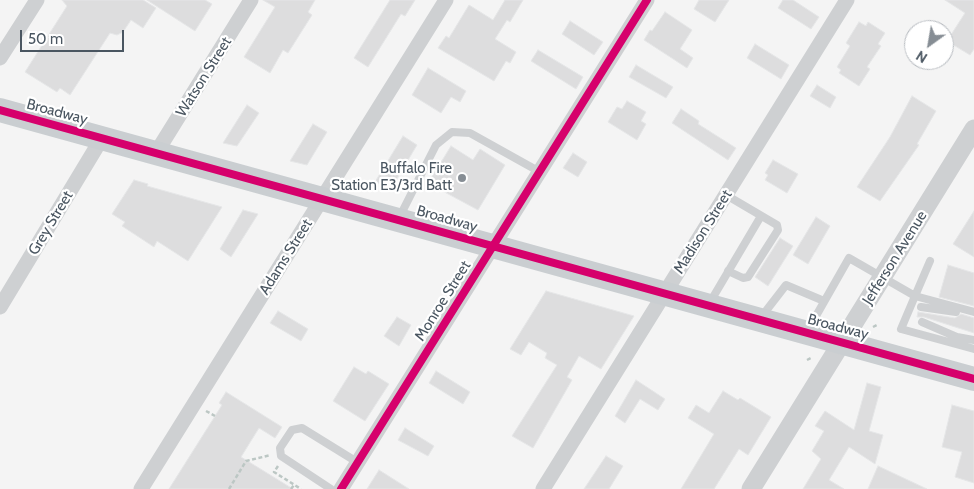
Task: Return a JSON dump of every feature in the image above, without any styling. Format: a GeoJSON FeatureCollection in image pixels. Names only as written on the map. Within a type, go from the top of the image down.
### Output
{"type":"FeatureCollection","features":[{"type":"Feature","properties":{"kind":"main road","name":"Broadway"},"geometry":{"type":"LineString","coordinates":[[0,110],[974,379]]}},
{"type":"Feature","properties":{"kind":"street"},"geometry":{"type":"LineString","coordinates":[[0,58],[37,0]]}},
{"type":"Feature","properties":{"kind":"street","name":"Watson Street"},"geometry":{"type":"LineString","coordinates":[[156,153],[251,0]]}},
{"type":"Feature","properties":{"kind":"street","name":"Adams Street"},"geometry":{"type":"LineString","coordinates":[[141,489],[446,0]]}},
{"type":"Feature","properties":{"kind":"street","name":"Monroe Street"},"geometry":{"type":"LineString","coordinates":[[341,489],[647,0]]}},
{"type":"Feature","properties":{"kind":"street","name":"Madison Street"},"geometry":{"type":"LineString","coordinates":[[544,489],[847,0]]}},
{"type":"Feature","properties":{"kind":"street","name":"Jefferson Avenue"},"geometry":{"type":"LineString","coordinates":[[751,489],[974,129]]}},
{"type":"Feature","properties":{"kind":"street","name":"Grey Street"},"geometry":{"type":"LineString","coordinates":[[0,307],[102,138]]}},
{"type":"Feature","properties":{"kind":"lane"},"geometry":{"type":"LineString","coordinates":[[398,220],[436,146],[452,132],[470,133],[540,172]]}},
{"type":"Feature","properties":{"kind":"lane"},"geometry":{"type":"LineString","coordinates":[[726,195],[777,225],[778,230],[748,277],[743,278],[728,271]]}},
{"type":"Feature","properties":{"kind":"lane"},"geometry":{"type":"LineString","coordinates":[[708,306],[761,216]]}},
{"type":"Feature","properties":{"kind":"lane"},"geometry":{"type":"LineString","coordinates":[[806,333],[849,258],[915,296],[968,315]]}},
{"type":"Feature","properties":{"kind":"lane"},"geometry":{"type":"LineString","coordinates":[[930,261],[901,329],[958,341],[972,337]]}},
{"type":"Feature","properties":{"kind":"lane"},"geometry":{"type":"LineString","coordinates":[[760,320],[786,285],[824,301]]}},
{"type":"Feature","properties":{"kind":"lane"},"geometry":{"type":"LineString","coordinates":[[921,307],[968,315]]}},
{"type":"Feature","properties":{"kind":"lane"},"geometry":{"type":"LineString","coordinates":[[934,310],[968,315]]}},
{"type":"Feature","properties":{"kind":"lane"},"geometry":{"type":"LineString","coordinates":[[948,314],[968,315],[974,312]]}},
{"type":"Feature","properties":{"kind":"lane"},"geometry":{"type":"LineString","coordinates":[[922,322],[974,348]]}},
{"type":"Feature","properties":{"kind":"lane"},"geometry":{"type":"LineString","coordinates":[[935,324],[958,341]]}},
{"type":"Feature","properties":{"kind":"lane"},"geometry":{"type":"LineString","coordinates":[[952,329],[958,341]]}},
{"type":"Feature","properties":{"kind":"lane"},"geometry":{"type":"LineString","coordinates":[[331,489],[281,456],[280,448],[292,430],[302,428],[357,462]]}},
{"type":"Feature","properties":{"kind":"path"},"geometry":{"type":"LineString","coordinates":[[873,327],[877,325]]}},
{"type":"Feature","properties":{"kind":"path"},"geometry":{"type":"LineString","coordinates":[[807,360],[811,358]]}},
{"type":"Feature","properties":{"kind":"path"},"geometry":{"type":"LineString","coordinates":[[206,411],[214,416]]}},
{"type":"Feature","properties":{"kind":"path"},"geometry":{"type":"LineString","coordinates":[[229,489],[246,461],[274,454]]}},
{"type":"Feature","properties":{"kind":"path"},"geometry":{"type":"LineString","coordinates":[[280,464],[274,472],[301,489]]}},
{"type":"Feature","properties":{"kind":"path"},"geometry":{"type":"LineString","coordinates":[[291,489],[296,485]]}},
{"type":"Feature","properties":{"kind":"building"},"geometry":{"type":"Polygon","coordinates":[[[62,0],[143,0],[156,8],[143,28],[131,20],[123,32],[117,35],[110,33],[70,95],[60,88],[57,92],[25,72],[67,6],[62,0]]]}},
{"type":"Feature","properties":{"kind":"building"},"geometry":{"type":"Polygon","coordinates":[[[147,0],[205,0],[212,4],[195,31],[147,0]]]}},
{"type":"Feature","properties":{"kind":"building"},"geometry":{"type":"Polygon","coordinates":[[[263,0],[315,0],[308,12],[312,15],[288,53],[283,50],[270,73],[244,57],[275,7],[263,0]]]}},
{"type":"Feature","properties":{"kind":"building"},"geometry":{"type":"Polygon","coordinates":[[[390,0],[415,0],[405,16],[401,14],[368,67],[354,58],[390,0]]]}},
{"type":"Feature","properties":{"kind":"building"},"geometry":{"type":"Polygon","coordinates":[[[505,0],[523,0],[510,22],[507,20],[495,39],[516,52],[510,63],[506,61],[494,81],[438,48],[446,36],[449,38],[469,5],[493,20],[505,0]]]}},
{"type":"Feature","properties":{"kind":"building"},"geometry":{"type":"Polygon","coordinates":[[[699,0],[729,0],[715,22],[694,9],[699,0]]]}},
{"type":"Feature","properties":{"kind":"building"},"geometry":{"type":"Polygon","coordinates":[[[783,0],[793,0],[819,17],[811,29],[778,8],[783,0]]]}},
{"type":"Feature","properties":{"kind":"building"},"geometry":{"type":"Polygon","coordinates":[[[945,0],[974,0],[974,49],[970,55],[954,45],[954,30],[965,13],[945,0]]]}},
{"type":"Feature","properties":{"kind":"building"},"geometry":{"type":"Polygon","coordinates":[[[665,12],[692,30],[680,49],[693,58],[687,68],[644,40],[665,12]]]}},
{"type":"Feature","properties":{"kind":"building"},"geometry":{"type":"Polygon","coordinates":[[[570,21],[603,42],[594,55],[562,34],[570,21]]]}},
{"type":"Feature","properties":{"kind":"building"},"geometry":{"type":"Polygon","coordinates":[[[859,22],[866,26],[868,22],[885,33],[878,44],[881,46],[867,67],[870,69],[859,86],[839,73],[841,70],[837,67],[850,46],[846,43],[859,22]]]}},
{"type":"Feature","properties":{"kind":"building"},"geometry":{"type":"Polygon","coordinates":[[[755,44],[789,65],[781,79],[747,58],[755,44]]]}},
{"type":"Feature","properties":{"kind":"building"},"geometry":{"type":"Polygon","coordinates":[[[538,50],[583,77],[576,89],[531,61],[538,50]]]}},
{"type":"Feature","properties":{"kind":"building"},"geometry":{"type":"Polygon","coordinates":[[[636,65],[673,87],[666,98],[629,77],[636,65]]]}},
{"type":"Feature","properties":{"kind":"building"},"geometry":{"type":"Polygon","coordinates":[[[428,68],[466,91],[460,102],[451,97],[441,113],[412,95],[428,68]]]}},
{"type":"Feature","properties":{"kind":"building"},"geometry":{"type":"Polygon","coordinates":[[[817,85],[836,97],[830,108],[810,96],[817,85]]]}},
{"type":"Feature","properties":{"kind":"building"},"geometry":{"type":"Polygon","coordinates":[[[912,96],[936,111],[917,144],[919,145],[880,201],[857,187],[890,137],[912,96]]]}},
{"type":"Feature","properties":{"kind":"building"},"geometry":{"type":"Polygon","coordinates":[[[627,101],[646,112],[641,121],[646,124],[637,140],[608,122],[617,107],[622,109],[627,101]]]}},
{"type":"Feature","properties":{"kind":"building"},"geometry":{"type":"Polygon","coordinates":[[[247,105],[259,113],[237,146],[223,143],[247,105]]]}},
{"type":"Feature","properties":{"kind":"building"},"geometry":{"type":"Polygon","coordinates":[[[681,109],[699,121],[698,124],[736,148],[728,160],[672,123],[681,109]]]}},
{"type":"Feature","properties":{"kind":"building"},"geometry":{"type":"Polygon","coordinates":[[[313,124],[327,132],[307,165],[290,161],[313,124]]]}},
{"type":"Feature","properties":{"kind":"building"},"geometry":{"type":"Polygon","coordinates":[[[403,136],[417,145],[392,187],[375,182],[403,136]]]}},
{"type":"Feature","properties":{"kind":"building"},"geometry":{"type":"Polygon","coordinates":[[[451,146],[473,160],[480,149],[505,165],[478,210],[437,188],[438,185],[430,180],[451,146]]]}},
{"type":"Feature","properties":{"kind":"building"},"geometry":{"type":"Polygon","coordinates":[[[573,153],[587,162],[578,177],[563,168],[573,153]]]}},
{"type":"Feature","properties":{"kind":"building"},"geometry":{"type":"Polygon","coordinates":[[[773,160],[798,174],[787,193],[765,180],[768,175],[765,173],[773,160]]]}},
{"type":"Feature","properties":{"kind":"building"},"geometry":{"type":"Polygon","coordinates":[[[134,180],[148,184],[147,186],[222,207],[188,261],[157,241],[154,247],[122,226],[125,222],[112,214],[134,180]]]}},
{"type":"Feature","properties":{"kind":"building"},"geometry":{"type":"Polygon","coordinates":[[[243,210],[258,214],[231,257],[220,249],[243,210]]]}},
{"type":"Feature","properties":{"kind":"building"},"geometry":{"type":"Polygon","coordinates":[[[974,211],[974,257],[953,244],[974,211]]]}},
{"type":"Feature","properties":{"kind":"building"},"geometry":{"type":"Polygon","coordinates":[[[816,217],[830,226],[808,264],[793,255],[816,217]]]}},
{"type":"Feature","properties":{"kind":"building"},"geometry":{"type":"Polygon","coordinates":[[[780,238],[793,246],[768,286],[755,277],[780,238]]]}},
{"type":"Feature","properties":{"kind":"building"},"geometry":{"type":"Polygon","coordinates":[[[948,265],[974,273],[974,306],[939,297],[948,265]]]}},
{"type":"Feature","properties":{"kind":"building"},"geometry":{"type":"Polygon","coordinates":[[[546,291],[634,316],[601,369],[579,356],[567,377],[572,380],[533,448],[512,436],[557,365],[545,358],[547,353],[529,342],[521,355],[510,349],[546,291]]]}},
{"type":"Feature","properties":{"kind":"building"},"geometry":{"type":"Polygon","coordinates":[[[278,311],[308,329],[301,341],[270,323],[278,311]]]}},
{"type":"Feature","properties":{"kind":"building"},"geometry":{"type":"Polygon","coordinates":[[[918,312],[955,318],[961,314],[974,318],[974,333],[924,317],[917,317],[918,312]]]}},
{"type":"Feature","properties":{"kind":"building"},"geometry":{"type":"Polygon","coordinates":[[[397,317],[411,325],[399,346],[384,336],[397,317]]]}},
{"type":"Feature","properties":{"kind":"building"},"geometry":{"type":"Polygon","coordinates":[[[354,367],[366,374],[368,371],[389,384],[365,421],[333,401],[354,367]]]}},
{"type":"Feature","properties":{"kind":"building"},"geometry":{"type":"Polygon","coordinates":[[[436,371],[470,392],[463,404],[429,383],[436,371]]]}},
{"type":"Feature","properties":{"kind":"building"},"geometry":{"type":"Polygon","coordinates":[[[636,380],[665,399],[658,410],[640,399],[625,423],[615,416],[636,380]]]}},
{"type":"Feature","properties":{"kind":"building"},"geometry":{"type":"Polygon","coordinates":[[[867,383],[881,387],[869,431],[883,435],[875,464],[849,447],[829,480],[844,489],[803,489],[821,459],[812,451],[824,431],[815,426],[825,411],[854,430],[867,383]]]}},
{"type":"Feature","properties":{"kind":"building"},"geometry":{"type":"Polygon","coordinates":[[[723,391],[738,400],[740,398],[771,417],[748,455],[739,449],[714,489],[681,489],[714,434],[688,418],[696,405],[709,413],[723,391]]]}},
{"type":"Feature","properties":{"kind":"building"},"geometry":{"type":"Polygon","coordinates":[[[226,392],[282,427],[275,438],[259,428],[241,457],[293,489],[169,489],[222,405],[219,403],[226,392]]]}},
{"type":"Feature","properties":{"kind":"building"},"geometry":{"type":"Polygon","coordinates":[[[952,405],[974,411],[974,483],[955,477],[962,452],[942,447],[952,405]]]}},
{"type":"Feature","properties":{"kind":"building"},"geometry":{"type":"Polygon","coordinates":[[[405,428],[434,446],[428,456],[398,440],[405,428]]]}},
{"type":"Feature","properties":{"kind":"building"},"geometry":{"type":"Polygon","coordinates":[[[606,456],[623,466],[609,489],[584,489],[606,456]]]}},
{"type":"Feature","properties":{"kind":"building"},"geometry":{"type":"Polygon","coordinates":[[[878,466],[927,489],[868,489],[878,466]]]}},
{"type":"Feature","properties":{"kind":"building"},"geometry":{"type":"Polygon","coordinates":[[[379,470],[409,489],[367,489],[379,470]]]}},
{"type":"Feature","properties":{"kind":"cycle path"},"geometry":{"type":"LineString","coordinates":[[341,489],[647,0]]}},
{"type":"Feature","properties":{"kind":"cycle path"},"geometry":{"type":"LineString","coordinates":[[0,110],[974,379]]}},
{"type":"Feature","properties":{"kind":"place","name":"Buffalo Fire Station E3/3rd Batt"},"geometry":{"type":"Point","coordinates":[462,178]}}]}
